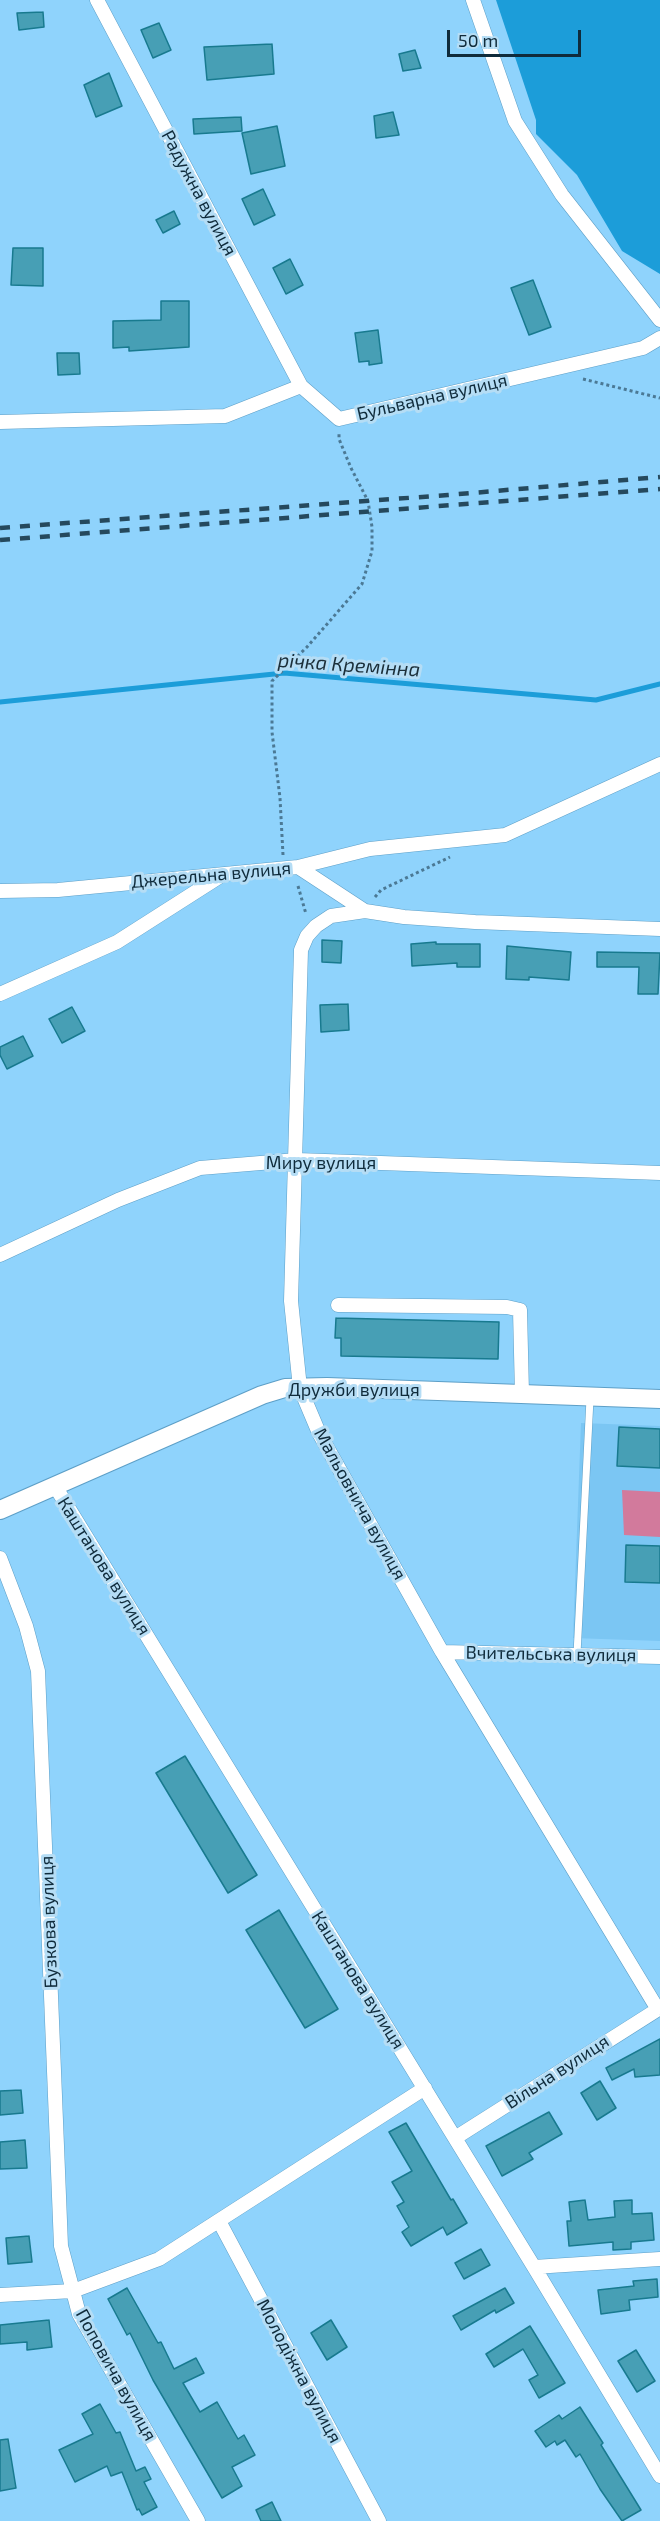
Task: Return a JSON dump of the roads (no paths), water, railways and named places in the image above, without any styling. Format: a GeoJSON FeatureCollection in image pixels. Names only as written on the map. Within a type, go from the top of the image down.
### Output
{"type":"FeatureCollection","features":[{"type":"Feature","properties":{"kind":"street","name":"Радужна вулиця"},"geometry":{"type":"LineString","coordinates":[[97,0],[301,386]]}},
{"type":"Feature","properties":{"kind":"street"},"geometry":{"type":"LineString","coordinates":[[472,0],[515,121],[562,195],[660,320]]}},
{"type":"Feature","properties":{"kind":"street","name":"Бульварна вулиця"},"geometry":{"type":"LineString","coordinates":[[301,386],[339,419],[643,348],[660,338]]}},
{"type":"Feature","properties":{"kind":"street"},"geometry":{"type":"LineString","coordinates":[[0,422],[225,416],[301,386]]}},
{"type":"Feature","properties":{"kind":"street"},"geometry":{"type":"LineString","coordinates":[[298,867],[370,849],[505,835],[660,764]]}},
{"type":"Feature","properties":{"kind":"street","name":"Джерельна вулиця"},"geometry":{"type":"LineString","coordinates":[[0,891],[58,890],[298,867],[365,910],[404,917],[660,929]]}},
{"type":"Feature","properties":{"kind":"street"},"geometry":{"type":"LineString","coordinates":[[0,994],[117,942],[227,873]]}},
{"type":"Feature","properties":{"kind":"street","name":"Мальовнича вулиця"},"geometry":{"type":"LineString","coordinates":[[365,910],[332,916],[316,926],[307,936],[302,950],[291,1301],[300,1388],[319,1433],[442,1652],[658,2008]]}},
{"type":"Feature","properties":{"kind":"street","name":"Миру вулиця"},"geometry":{"type":"LineString","coordinates":[[0,1255],[118,1200],[200,1168],[297,1160],[660,1173]]}},
{"type":"Feature","properties":{"kind":"street"},"geometry":{"type":"LineString","coordinates":[[338,1305],[507,1307],[520,1310],[522,1394]]}},
{"type":"Feature","properties":{"kind":"street","name":"Дружби вулиця"},"geometry":{"type":"LineString","coordinates":[[0,1510],[262,1395],[285,1388],[660,1399]]}},
{"type":"Feature","properties":{"kind":"street","name":"Каштанова вулиця"},"geometry":{"type":"LineString","coordinates":[[55,1486],[660,2476]]}},
{"type":"Feature","properties":{"kind":"street","name":"Бузкова вулиця"},"geometry":{"type":"LineString","coordinates":[[0,1558],[26,1626],[38,1671],[61,2246],[73,2291]]}},
{"type":"Feature","properties":{"kind":"street","name":"Вчительська вулиця"},"geometry":{"type":"LineString","coordinates":[[442,1652],[577,1653],[660,1657]]}},
{"type":"Feature","properties":{"kind":"street","name":"Вільна вулиця"},"geometry":{"type":"LineString","coordinates":[[455,2138],[658,2008]]}},
{"type":"Feature","properties":{"kind":"street"},"geometry":{"type":"LineString","coordinates":[[73,2291],[159,2259],[424,2088]]}},
{"type":"Feature","properties":{"kind":"street","name":"Молодіжна вулиця"},"geometry":{"type":"LineString","coordinates":[[219,2221],[379,2521]]}},
{"type":"Feature","properties":{"kind":"street"},"geometry":{"type":"LineString","coordinates":[[534,2267],[660,2259]]}},
{"type":"Feature","properties":{"kind":"street","name":"Поповича вулиця"},"geometry":{"type":"LineString","coordinates":[[0,2295],[73,2291],[79,2314],[198,2521]]}},
{"type":"Feature","properties":{"kind":"lane"},"geometry":{"type":"LineString","coordinates":[[577,1653],[591,1396]]}},
{"type":"Feature","properties":{"kind":"waterway","name":"річка Кремінна"},"geometry":{"type":"LineString","coordinates":[[0,702],[284,673],[596,700],[660,684]]}},
{"type":"Feature","properties":{"kind":"railway"},"geometry":{"type":"LineString","coordinates":[[0,528],[660,477]]}},
{"type":"Feature","properties":{"kind":"railway"},"geometry":{"type":"LineString","coordinates":[[0,540],[660,489]]}}]}
